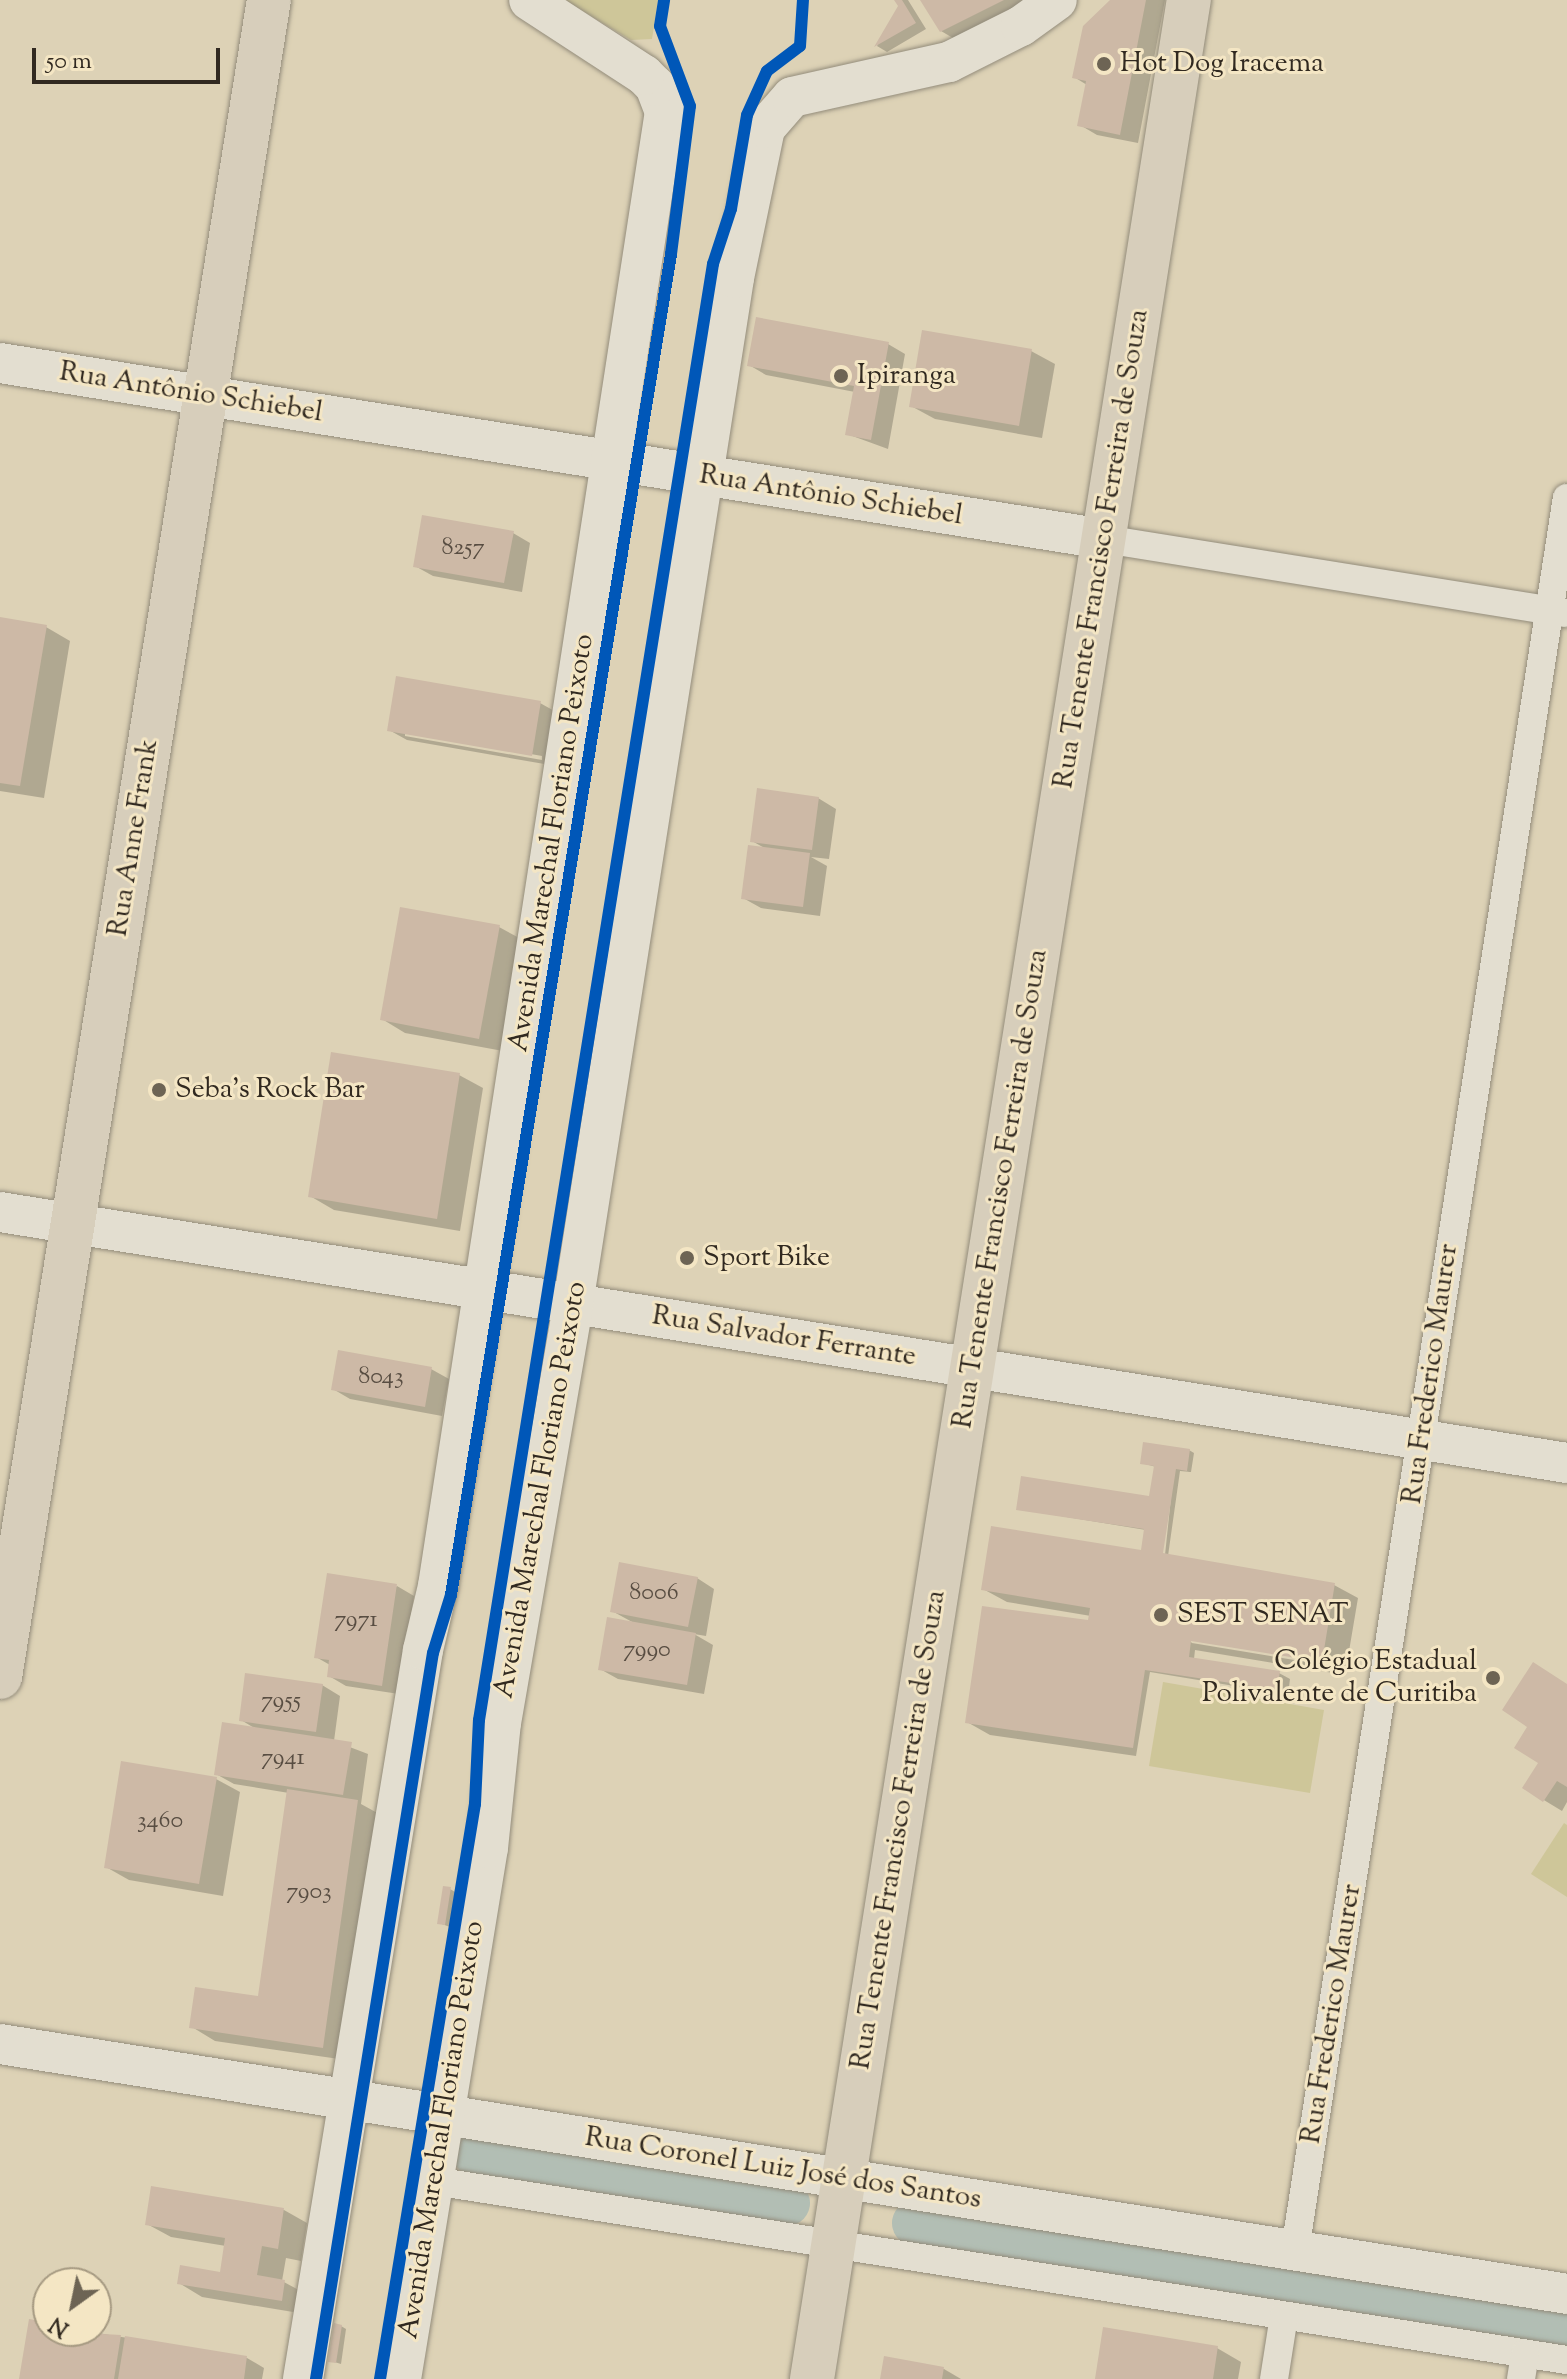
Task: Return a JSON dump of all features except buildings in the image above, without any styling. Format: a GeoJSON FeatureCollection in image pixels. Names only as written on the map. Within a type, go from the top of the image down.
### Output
{"type":"FeatureCollection","features":[{"type":"Feature","properties":{"kind":"main road","name":"Rua Anne Frank"},"geometry":{"type":"LineString","coordinates":[[0,1677],[269,0]]}},
{"type":"Feature","properties":{"kind":"main road","name":"Rua Tenente Francisco Ferreira de Souza"},"geometry":{"type":"LineString","coordinates":[[812,2379],[1189,0]]}},
{"type":"Feature","properties":{"kind":"street","name":"Avenida Marechal Floriano Peixoto"},"geometry":{"type":"LineString","coordinates":[[303,2379],[423,1650],[438,1586],[665,112],[655,86],[644,75],[529,0]]}},
{"type":"Feature","properties":{"kind":"street","name":"Avenida Marechal Floriano Peixoto"},"geometry":{"type":"LineString","coordinates":[[401,2379],[488,1848],[501,1723],[573,1304],[734,278],[765,128],[792,97],[949,62],[1021,26],[1057,0]]}},
{"type":"Feature","properties":{"kind":"street","name":"Rua Antônio Schiebel"},"geometry":{"type":"LineString","coordinates":[[0,363],[1558,612]]}},
{"type":"Feature","properties":{"kind":"street","name":"Rua Frederico Maurer"},"geometry":{"type":"LineString","coordinates":[[1295,2250],[1418,1478],[1417,1439],[1558,612],[1567,498]]}},
{"type":"Feature","properties":{"kind":"street","name":"Rua Salvador Ferrante"},"geometry":{"type":"LineString","coordinates":[[0,1212],[1567,1463]]}},
{"type":"Feature","properties":{"kind":"street","name":"Rua Coronel Luiz José dos Santos"},"geometry":{"type":"LineString","coordinates":[[0,2044],[1567,2294]]}},
{"type":"Feature","properties":{"kind":"street"},"geometry":{"type":"LineString","coordinates":[[434,2181],[1284,2316],[1523,2366],[1567,2360]]}},
{"type":"Feature","properties":{"kind":"street"},"geometry":{"type":"LineString","coordinates":[[1274,2379],[1284,2316]]}},
{"type":"Feature","properties":{"kind":"shaded area"},"geometry":{"type":"Polygon","coordinates":[[[564,0],[658,0],[652,39],[631,40],[564,0]]]}},
{"type":"Feature","properties":{"kind":"shaded area"},"geometry":{"type":"Polygon","coordinates":[[[1163,1682],[1324,1710],[1310,1793],[1149,1766],[1163,1682]]]}},
{"type":"Feature","properties":{"kind":"shaded area"},"geometry":{"type":"Polygon","coordinates":[[[1564,1823],[1567,1825],[1567,1897],[1531,1874],[1564,1823]]]}},
{"type":"Feature","properties":{"kind":"waterway"},"geometry":{"type":"LineString","coordinates":[[475,2153],[787,2203]]}},
{"type":"Feature","properties":{"kind":"waterway"},"geometry":{"type":"LineString","coordinates":[[915,2223],[1567,2328]]}},
{"type":"Feature","properties":{"kind":"cycle path"},"geometry":{"type":"LineString","coordinates":[[316,2379],[433,1653],[451,1595],[671,254],[690,106],[660,26],[664,0]]}},
{"type":"Feature","properties":{"kind":"cycle path"},"geometry":{"type":"LineString","coordinates":[[380,2379],[475,1804],[479,1720],[713,264],[731,209],[747,115],[767,71],[800,46],[803,0]]}},
{"type":"Feature","properties":{"kind":"place","name":"Hot Dog Iracema"},"geometry":{"type":"Point","coordinates":[1104,64]}},
{"type":"Feature","properties":{"kind":"place","name":"Ipiranga"},"geometry":{"type":"Point","coordinates":[841,376]}},
{"type":"Feature","properties":{"kind":"place","name":"Seba's Rock Bar"},"geometry":{"type":"Point","coordinates":[159,1090]}},
{"type":"Feature","properties":{"kind":"place","name":"Sport Bike"},"geometry":{"type":"Point","coordinates":[687,1258]}},
{"type":"Feature","properties":{"kind":"place","name":"SEST SENAT"},"geometry":{"type":"Point","coordinates":[1161,1615]}},
{"type":"Feature","properties":{"kind":"place","name":"Colégio Estadual Polivalente de Curitiba"},"geometry":{"type":"Point","coordinates":[1493,1678]}}]}
